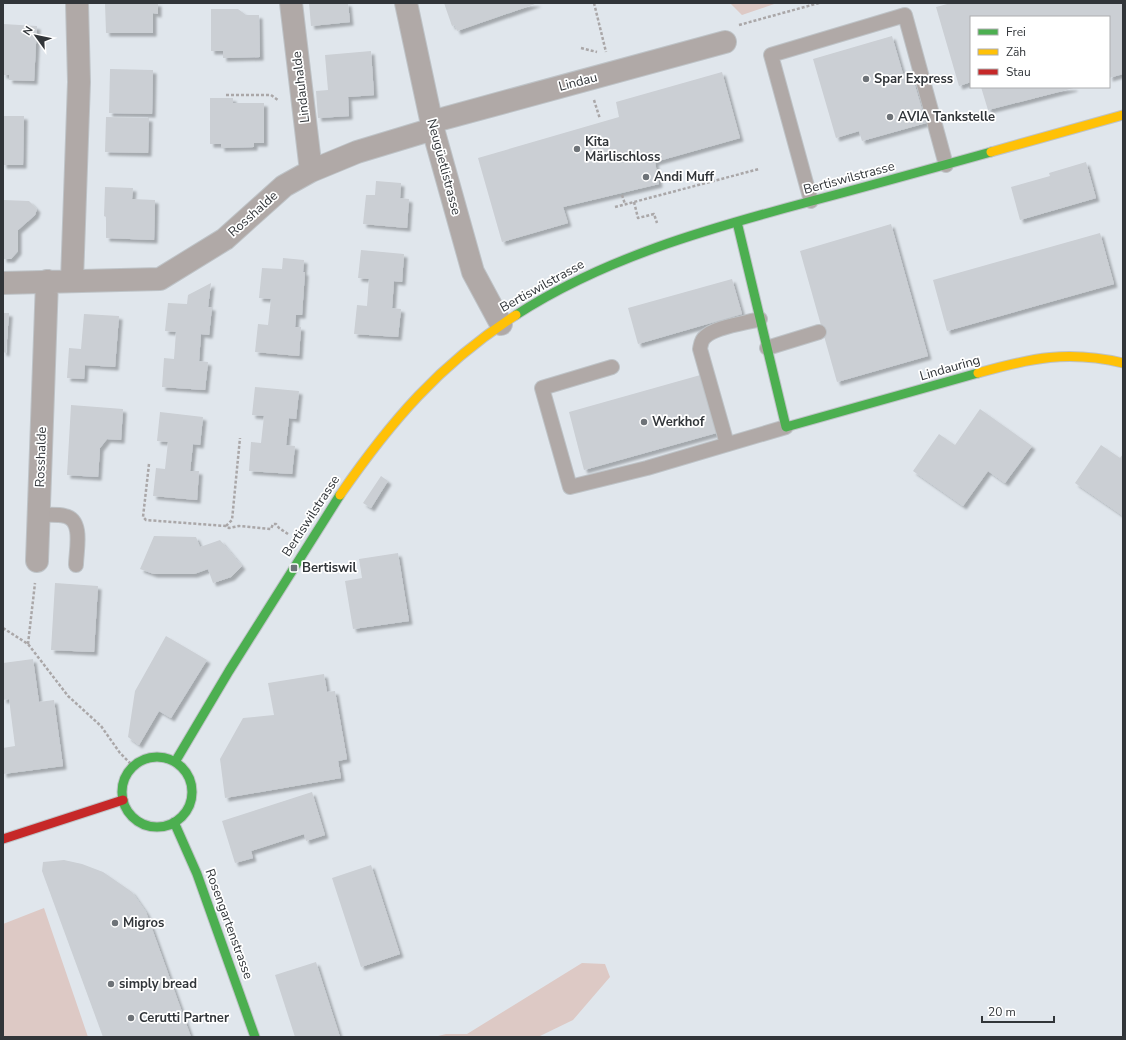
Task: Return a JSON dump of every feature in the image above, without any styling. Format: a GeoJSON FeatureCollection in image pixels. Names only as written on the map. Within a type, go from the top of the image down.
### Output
{"type":"FeatureCollection","features":[{"type":"Feature","properties":{"kind":"main road","name":"Bertiswilstrasse"},"geometry":{"type":"LineString","coordinates":[[175,762],[222,682],[353,476],[377,442],[400,414],[445,368],[501,324],[553,292],[611,264],[651,248],[810,201],[946,165],[1123,115]]}},
{"type":"Feature","properties":{"kind":"main road"},"geometry":{"type":"LineString","coordinates":[[737,222],[786,427]]}},
{"type":"Feature","properties":{"kind":"main road","name":"Lindauring"},"geometry":{"type":"LineString","coordinates":[[786,427],[1027,360],[1073,354],[1102,357],[1123,363]]}},
{"type":"Feature","properties":{"kind":"main road"},"geometry":{"type":"LineString","coordinates":[[154,757],[165,758],[175,762],[183,769],[192,788],[188,808],[182,816],[174,822],[164,826],[153,827],[143,824],[134,818],[127,810],[123,800],[124,782],[133,766],[143,760],[154,757]]}},
{"type":"Feature","properties":{"kind":"main road"},"geometry":{"type":"LineString","coordinates":[[3,839],[123,800]]}},
{"type":"Feature","properties":{"kind":"main road","name":"Rosengartenstrasse"},"geometry":{"type":"LineString","coordinates":[[174,822],[197,874],[255,1037]]}},
{"type":"Feature","properties":{"kind":"street"},"geometry":{"type":"LineString","coordinates":[[72,280],[79,82],[76,3]]}},
{"type":"Feature","properties":{"kind":"street","name":"Lindauhalde"},"geometry":{"type":"LineString","coordinates":[[291,3],[311,171]]}},
{"type":"Feature","properties":{"kind":"street","name":"Neugüetlistrasse"},"geometry":{"type":"LineString","coordinates":[[406,3],[432,125],[473,272],[481,290],[501,324]]}},
{"type":"Feature","properties":{"kind":"street","name":"Lindau"},"geometry":{"type":"LineString","coordinates":[[432,125],[725,42]]}},
{"type":"Feature","properties":{"kind":"street","name":"Rosshalde"},"geometry":{"type":"LineString","coordinates":[[3,283],[72,280],[160,279],[225,239],[284,186],[311,171],[357,152],[432,125]]}},
{"type":"Feature","properties":{"kind":"street","name":"Rosshalde"},"geometry":{"type":"LineString","coordinates":[[37,561],[47,281]]}},
{"type":"Feature","properties":{"kind":"lane"},"geometry":{"type":"LineString","coordinates":[[810,201],[771,55],[905,15],[946,165]]}},
{"type":"Feature","properties":{"kind":"lane"},"geometry":{"type":"LineString","coordinates":[[727,444],[700,349],[705,336],[713,331],[760,319]]}},
{"type":"Feature","properties":{"kind":"lane"},"geometry":{"type":"LineString","coordinates":[[767,348],[819,332]]}},
{"type":"Feature","properties":{"kind":"lane"},"geometry":{"type":"LineString","coordinates":[[612,367],[542,388],[570,487],[646,468],[786,427]]}},
{"type":"Feature","properties":{"kind":"lane"},"geometry":{"type":"LineString","coordinates":[[39,515],[66,516],[74,522],[77,530],[76,565]]}},
{"type":"Feature","properties":{"kind":"path"},"geometry":{"type":"LineString","coordinates":[[594,3],[607,54]]}},
{"type":"Feature","properties":{"kind":"path"},"geometry":{"type":"LineString","coordinates":[[226,95],[271,95],[280,101]]}},
{"type":"Feature","properties":{"kind":"path"},"geometry":{"type":"LineString","coordinates":[[594,101],[600,119]]}},
{"type":"Feature","properties":{"kind":"path"},"geometry":{"type":"LineString","coordinates":[[615,207],[759,168]]}},
{"type":"Feature","properties":{"kind":"path"},"geometry":{"type":"LineString","coordinates":[[622,196],[625,204]]}},
{"type":"Feature","properties":{"kind":"path"},"geometry":{"type":"LineString","coordinates":[[634,202],[638,218],[654,214]]}},
{"type":"Feature","properties":{"kind":"path"},"geometry":{"type":"LineString","coordinates":[[226,526],[232,520],[240,438]]}},
{"type":"Feature","properties":{"kind":"path"},"geometry":{"type":"LineString","coordinates":[[149,464],[143,516],[146,520],[226,526],[229,528],[238,526],[271,529],[273,524],[276,524],[289,535]]}},
{"type":"Feature","properties":{"kind":"path"},"geometry":{"type":"LineString","coordinates":[[28,644],[37,561]]}},
{"type":"Feature","properties":{"kind":"path"},"geometry":{"type":"LineString","coordinates":[[3,628],[28,644],[68,696],[101,726],[120,753],[133,766]]}},
{"type":"Feature","properties":{"kind":"shaded area"},"geometry":{"type":"Polygon","coordinates":[[[730,3],[777,3],[742,15],[730,3]]]}},
{"type":"Feature","properties":{"kind":"shaded area"},"geometry":{"type":"Polygon","coordinates":[[[44,908],[88,1037],[3,1037],[3,924],[44,908]]]}},
{"type":"Feature","properties":{"kind":"shaded area"},"geometry":{"type":"Polygon","coordinates":[[[582,963],[605,964],[610,977],[573,1020],[538,1037],[434,1037],[446,1034],[467,1034],[582,963]]]}},
{"type":"Feature","properties":{"kind":"building"},"geometry":{"type":"Polygon","coordinates":[[[105,3],[158,3],[158,14],[153,13],[153,33],[106,33],[105,3]]]}},
{"type":"Feature","properties":{"kind":"building"},"geometry":{"type":"Polygon","coordinates":[[[309,3],[348,3],[350,22],[311,26],[309,3]]]}},
{"type":"Feature","properties":{"kind":"building"},"geometry":{"type":"Polygon","coordinates":[[[444,3],[538,3],[457,31],[455,25],[452,26],[444,3]]]}},
{"type":"Feature","properties":{"kind":"building"},"geometry":{"type":"Polygon","coordinates":[[[951,3],[1123,3],[1123,74],[1110,78],[1110,16],[970,16],[970,82],[959,86],[936,7],[951,3]]]}},
{"type":"Feature","properties":{"kind":"building"},"geometry":{"type":"Polygon","coordinates":[[[211,9],[238,9],[246,15],[259,15],[260,57],[223,58],[223,51],[211,51],[211,9]]]}},
{"type":"Feature","properties":{"kind":"building"},"geometry":{"type":"Polygon","coordinates":[[[3,24],[37,26],[34,81],[9,80],[9,75],[3,75],[3,24]]]}},
{"type":"Feature","properties":{"kind":"building"},"geometry":{"type":"Polygon","coordinates":[[[892,36],[903,74],[911,72],[926,123],[862,141],[859,131],[836,138],[813,59],[892,36]]]}},
{"type":"Feature","properties":{"kind":"building"},"geometry":{"type":"Polygon","coordinates":[[[371,51],[374,95],[348,97],[349,116],[318,118],[316,91],[328,90],[325,55],[371,51]]]}},
{"type":"Feature","properties":{"kind":"building"},"geometry":{"type":"Polygon","coordinates":[[[110,69],[153,70],[152,114],[109,113],[110,69]]]}},
{"type":"Feature","properties":{"kind":"building"},"geometry":{"type":"Polygon","coordinates":[[[722,72],[740,138],[655,162],[659,184],[563,207],[568,223],[502,242],[478,158],[619,117],[616,102],[722,72]]]}},
{"type":"Feature","properties":{"kind":"building"},"geometry":{"type":"Polygon","coordinates":[[[981,88],[1074,88],[988,110],[981,88]]]}},
{"type":"Feature","properties":{"kind":"building"},"geometry":{"type":"Polygon","coordinates":[[[210,98],[233,98],[233,103],[264,103],[264,143],[254,143],[254,147],[221,148],[221,144],[210,144],[210,98]]]}},
{"type":"Feature","properties":{"kind":"building"},"geometry":{"type":"Polygon","coordinates":[[[3,116],[24,116],[23,165],[3,165],[3,116]]]}},
{"type":"Feature","properties":{"kind":"building"},"geometry":{"type":"Polygon","coordinates":[[[106,117],[149,118],[148,153],[105,152],[106,117]]]}},
{"type":"Feature","properties":{"kind":"building"},"geometry":{"type":"Polygon","coordinates":[[[1086,162],[1096,198],[1020,220],[1011,187],[1050,176],[1049,173],[1086,162]]]}},
{"type":"Feature","properties":{"kind":"building"},"geometry":{"type":"Polygon","coordinates":[[[376,181],[401,183],[400,198],[409,199],[407,228],[363,224],[366,195],[375,195],[376,181]]]}},
{"type":"Feature","properties":{"kind":"building"},"geometry":{"type":"Polygon","coordinates":[[[105,187],[133,188],[132,199],[155,200],[154,240],[106,238],[106,217],[104,216],[105,187]]]}},
{"type":"Feature","properties":{"kind":"building"},"geometry":{"type":"Polygon","coordinates":[[[3,200],[29,201],[37,209],[35,215],[18,230],[18,251],[11,259],[3,259],[3,200]]]}},
{"type":"Feature","properties":{"kind":"building"},"geometry":{"type":"Polygon","coordinates":[[[891,224],[928,356],[837,382],[800,251],[891,224]]]}},
{"type":"Feature","properties":{"kind":"building"},"geometry":{"type":"Polygon","coordinates":[[[1100,233],[1114,284],[947,331],[933,280],[1100,233]]]}},
{"type":"Feature","properties":{"kind":"building"},"geometry":{"type":"Polygon","coordinates":[[[361,250],[404,254],[402,282],[394,281],[392,308],[401,309],[398,337],[354,334],[357,305],[367,306],[369,279],[358,278],[361,250]]]}},
{"type":"Feature","properties":{"kind":"building"},"geometry":{"type":"Polygon","coordinates":[[[283,258],[304,260],[303,272],[305,272],[302,315],[296,315],[295,327],[301,327],[299,356],[255,352],[258,324],[268,325],[271,299],[259,298],[262,268],[282,269],[283,258]]]}},
{"type":"Feature","properties":{"kind":"building"},"geometry":{"type":"Polygon","coordinates":[[[732,279],[742,314],[638,344],[628,308],[732,279]]]}},
{"type":"Feature","properties":{"kind":"building"},"geometry":{"type":"Polygon","coordinates":[[[211,283],[208,307],[212,307],[209,335],[201,334],[199,361],[208,362],[205,390],[162,387],[164,358],[174,359],[176,332],[165,331],[168,303],[187,304],[188,295],[211,283]]]}},
{"type":"Feature","properties":{"kind":"building"},"geometry":{"type":"Polygon","coordinates":[[[3,313],[9,313],[6,353],[3,352],[3,313]]]}},
{"type":"Feature","properties":{"kind":"building"},"geometry":{"type":"Polygon","coordinates":[[[84,314],[119,316],[115,367],[85,365],[84,379],[67,378],[69,348],[81,349],[84,314]]]}},
{"type":"Feature","properties":{"kind":"building","name":"Werkhof"},"geometry":{"type":"Polygon","coordinates":[[[704,374],[720,432],[584,470],[569,412],[704,374]]]}},
{"type":"Feature","properties":{"kind":"building"},"geometry":{"type":"Polygon","coordinates":[[[255,387],[299,391],[296,419],[289,418],[286,445],[295,446],[292,474],[249,471],[251,442],[261,443],[264,416],[252,415],[255,387]]]}},
{"type":"Feature","properties":{"kind":"building"},"geometry":{"type":"Polygon","coordinates":[[[71,405],[123,409],[121,440],[107,439],[100,448],[98,477],[67,475],[71,405]]]}},
{"type":"Feature","properties":{"kind":"building"},"geometry":{"type":"Polygon","coordinates":[[[980,409],[1032,446],[1005,483],[988,471],[963,506],[913,471],[939,434],[955,445],[980,409]]]}},
{"type":"Feature","properties":{"kind":"building"},"geometry":{"type":"Polygon","coordinates":[[[160,412],[203,417],[200,445],[193,444],[190,471],[199,471],[197,500],[153,496],[156,468],[165,469],[168,442],[157,441],[160,412]]]}},
{"type":"Feature","properties":{"kind":"building"},"geometry":{"type":"Polygon","coordinates":[[[1101,445],[1120,458],[1123,454],[1123,516],[1075,483],[1101,445]]]}},
{"type":"Feature","properties":{"kind":"building"},"geometry":{"type":"Polygon","coordinates":[[[381,476],[388,481],[371,508],[363,503],[381,476]]]}},
{"type":"Feature","properties":{"kind":"building"},"geometry":{"type":"Polygon","coordinates":[[[154,536],[196,537],[200,547],[220,540],[242,566],[231,577],[213,583],[208,569],[194,574],[154,574],[140,569],[154,536]]]}},
{"type":"Feature","properties":{"kind":"building"},"geometry":{"type":"Polygon","coordinates":[[[398,553],[409,621],[353,629],[345,581],[362,578],[359,559],[398,553]]]}},
{"type":"Feature","properties":{"kind":"building"},"geometry":{"type":"Polygon","coordinates":[[[55,583],[98,586],[94,652],[51,650],[55,583]]]}},
{"type":"Feature","properties":{"kind":"building"},"geometry":{"type":"Polygon","coordinates":[[[166,636],[207,660],[171,718],[159,711],[139,745],[128,737],[135,691],[166,636]]]}},
{"type":"Feature","properties":{"kind":"building"},"geometry":{"type":"Polygon","coordinates":[[[33,659],[39,702],[54,700],[63,766],[3,774],[3,748],[15,746],[9,699],[3,700],[3,663],[33,659]]]}},
{"type":"Feature","properties":{"kind":"building"},"geometry":{"type":"Polygon","coordinates":[[[324,674],[327,692],[335,691],[347,759],[338,761],[341,778],[225,798],[220,759],[243,718],[274,715],[268,683],[324,674]]]}},
{"type":"Feature","properties":{"kind":"building"},"geometry":{"type":"Polygon","coordinates":[[[312,792],[325,835],[306,841],[304,834],[251,851],[253,858],[235,863],[222,821],[312,792]]]}},
{"type":"Feature","properties":{"kind":"building"},"geometry":{"type":"Polygon","coordinates":[[[64,860],[82,864],[103,872],[132,892],[146,912],[191,1037],[103,1037],[42,871],[43,862],[64,860]]]}},
{"type":"Feature","properties":{"kind":"building"},"geometry":{"type":"Polygon","coordinates":[[[371,865],[400,954],[361,967],[332,878],[371,865]]]}},
{"type":"Feature","properties":{"kind":"building"},"geometry":{"type":"Polygon","coordinates":[[[316,962],[340,1037],[295,1037],[275,975],[316,962]]]}},
{"type":"Feature","properties":{"kind":"traffic: fast"},"geometry":{"type":"LineString","coordinates":[[516,315],[585,277],[620,261],[657,247],[770,212],[991,152]]}},
{"type":"Feature","properties":{"kind":"traffic: fast"},"geometry":{"type":"LineString","coordinates":[[737,222],[786,427],[978,373]]}},
{"type":"Feature","properties":{"kind":"traffic: fast"},"geometry":{"type":"LineString","coordinates":[[175,762],[229,671],[340,495]]}},
{"type":"Feature","properties":{"kind":"traffic: fast"},"geometry":{"type":"LineString","coordinates":[[157,757],[176,763],[186,773],[192,792],[186,811],[176,821],[157,827],[138,821],[128,811],[122,792],[128,773],[138,763],[157,757]]}},
{"type":"Feature","properties":{"kind":"traffic: fast"},"geometry":{"type":"LineString","coordinates":[[174,822],[197,874],[255,1037]]}},
{"type":"Feature","properties":{"kind":"traffic: slow"},"geometry":{"type":"LineString","coordinates":[[991,152],[1123,115]]}},
{"type":"Feature","properties":{"kind":"traffic: slow"},"geometry":{"type":"LineString","coordinates":[[340,495],[398,418],[440,374],[464,353],[516,315]]}},
{"type":"Feature","properties":{"kind":"traffic: slow"},"geometry":{"type":"LineString","coordinates":[[978,373],[1015,363],[1067,356],[1103,359],[1123,363]]}},
{"type":"Feature","properties":{"kind":"traffic: jam"},"geometry":{"type":"LineString","coordinates":[[3,839],[123,800]]}},
{"type":"Feature","properties":{"kind":"place","name":"Spar Express"},"geometry":{"type":"Point","coordinates":[866,79]}},
{"type":"Feature","properties":{"kind":"place","name":"AVIA Tankstelle"},"geometry":{"type":"Point","coordinates":[890,117]}},
{"type":"Feature","properties":{"kind":"place","name":"Kita Märlischloss"},"geometry":{"type":"Point","coordinates":[577,149]}},
{"type":"Feature","properties":{"kind":"place","name":"Andi Muff"},"geometry":{"type":"Point","coordinates":[646,177]}},
{"type":"Feature","properties":{"kind":"place","name":"Werkhof"},"geometry":{"type":"Point","coordinates":[644,422]}},
{"type":"Feature","properties":{"kind":"place","name":"Bertiswil"},"geometry":{"type":"Point","coordinates":[294,568]}},
{"type":"Feature","properties":{"kind":"place","name":"Migros"},"geometry":{"type":"Point","coordinates":[115,923]}},
{"type":"Feature","properties":{"kind":"place","name":"simply bread"},"geometry":{"type":"Point","coordinates":[111,984]}},
{"type":"Feature","properties":{"kind":"place","name":"Cerutti Partner"},"geometry":{"type":"Point","coordinates":[131,1018]}}]}
